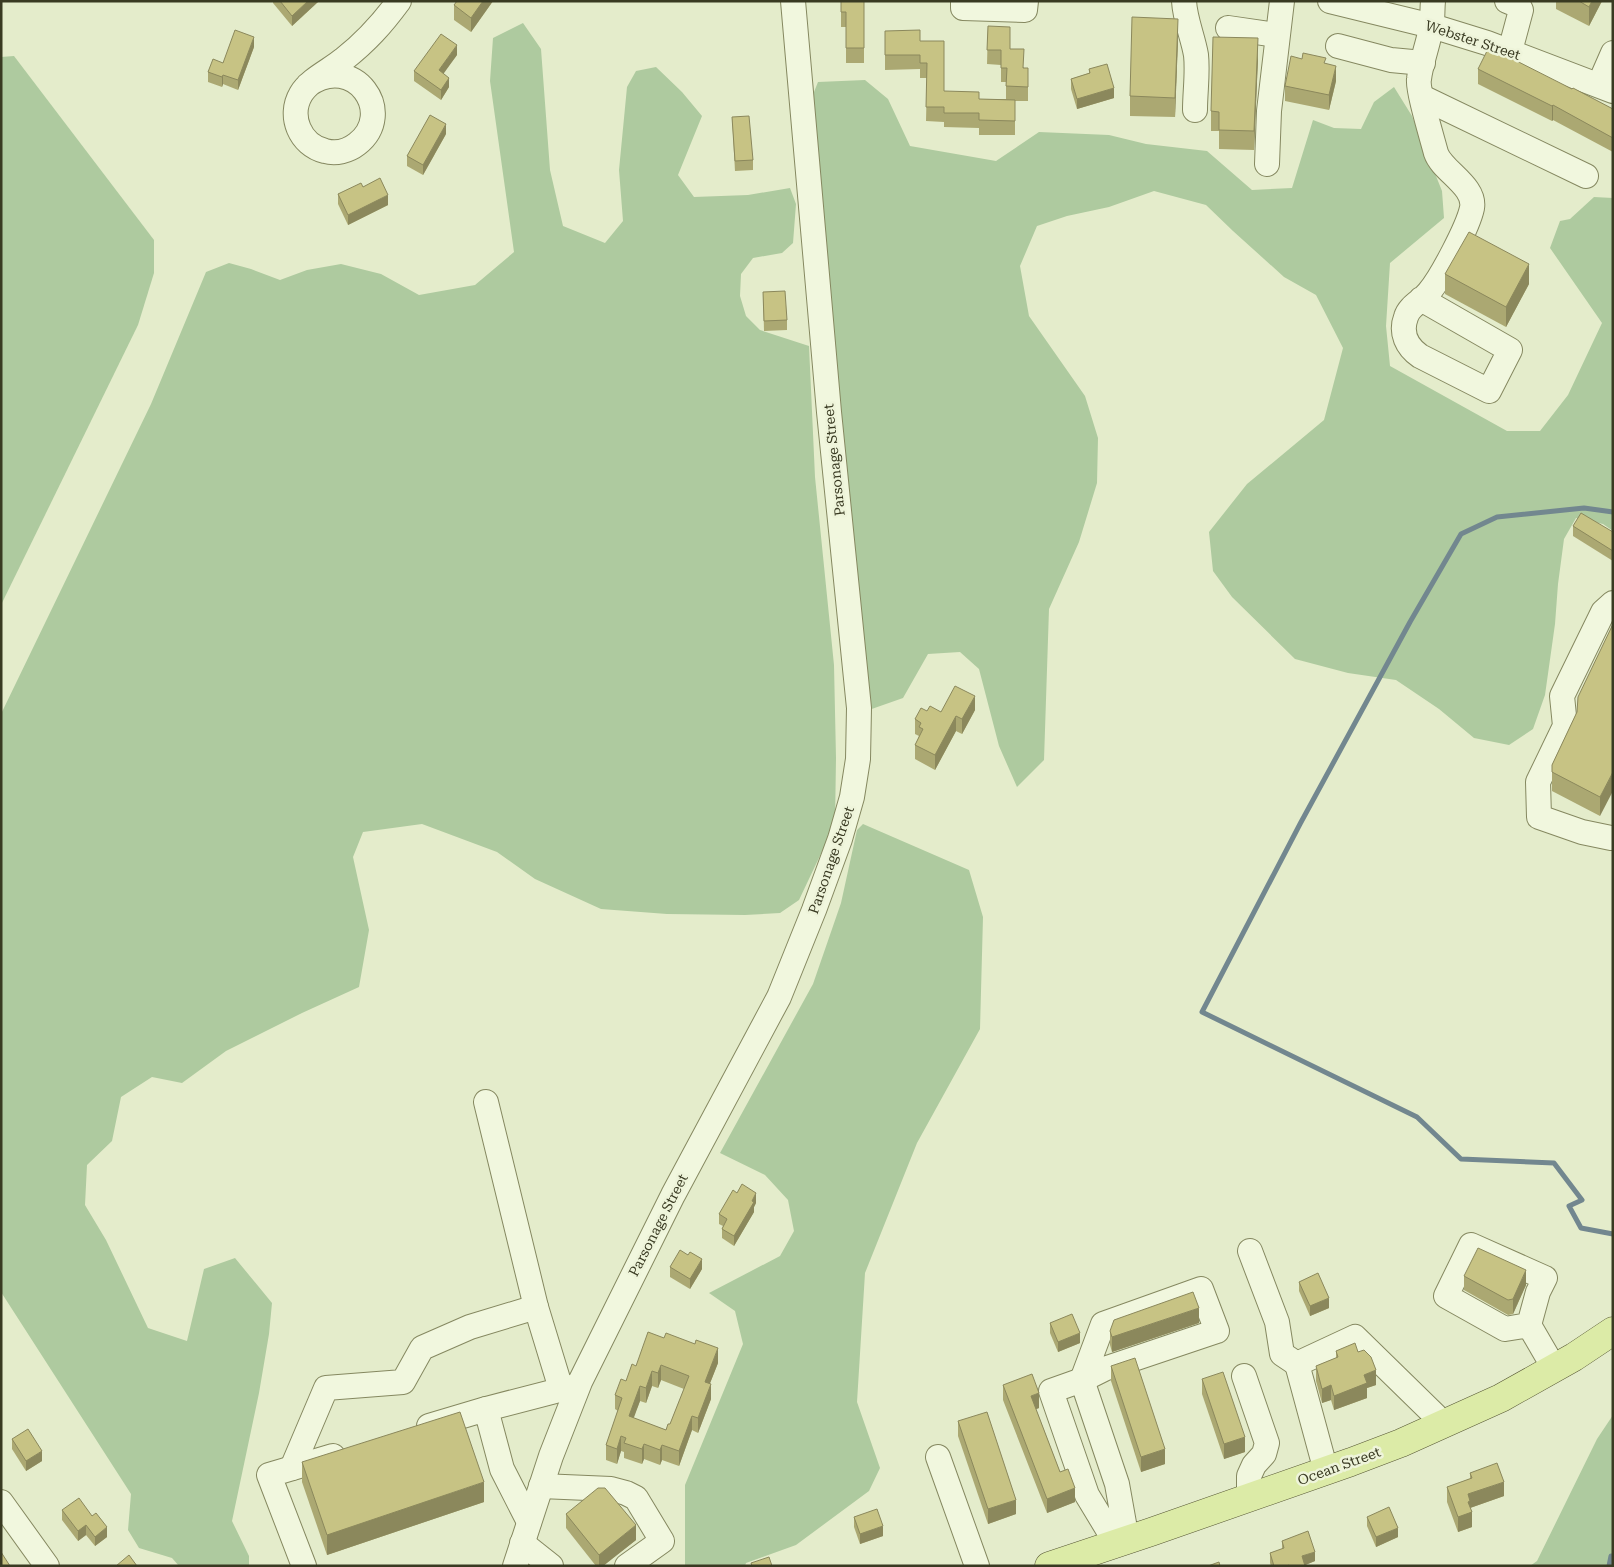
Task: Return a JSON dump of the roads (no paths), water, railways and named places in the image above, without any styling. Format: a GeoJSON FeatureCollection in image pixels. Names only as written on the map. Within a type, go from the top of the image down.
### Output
{"type":"FeatureCollection","features":[{"type":"Feature","properties":{"kind":"main road","name":"Ocean Street"},"geometry":{"type":"LineString","coordinates":[[1049,1566],[1326,1471],[1401,1443],[1501,1398],[1613,1331]]}},
{"type":"Feature","properties":{"kind":"street"},"geometry":{"type":"LineString","coordinates":[[308,85],[345,58],[376,31],[399,1]]}},
{"type":"Feature","properties":{"kind":"street","name":"Parsonage Street"},"geometry":{"type":"LineString","coordinates":[[515,1566],[551,1456],[570,1387],[779,996],[814,910],[840,839],[852,797],[858,759],[859,708],[829,412],[793,1]]}},
{"type":"Feature","properties":{"kind":"street"},"geometry":{"type":"LineString","coordinates":[[963,1],[963,8],[1025,10],[1026,1]]}},
{"type":"Feature","properties":{"kind":"street"},"geometry":{"type":"LineString","coordinates":[[1184,1],[1196,58],[1195,110]]}},
{"type":"Feature","properties":{"kind":"street"},"geometry":{"type":"LineString","coordinates":[[1267,164],[1269,111],[1282,1]]}},
{"type":"Feature","properties":{"kind":"street","name":"Webster Street"},"geometry":{"type":"LineString","coordinates":[[1330,1],[1365,8],[1432,26],[1510,51],[1606,88]]}},
{"type":"Feature","properties":{"kind":"street"},"geometry":{"type":"LineString","coordinates":[[1380,1],[1432,26]]}},
{"type":"Feature","properties":{"kind":"street"},"geometry":{"type":"LineString","coordinates":[[1421,299],[1434,285],[1463,232],[1472,207],[1471,197],[1465,188],[1437,156],[1418,81],[1432,26],[1433,1]]}},
{"type":"Feature","properties":{"kind":"street"},"geometry":{"type":"LineString","coordinates":[[1507,1],[1519,6],[1521,10],[1510,51]]}},
{"type":"Feature","properties":{"kind":"street"},"geometry":{"type":"LineString","coordinates":[[1228,28],[1277,35]]}},
{"type":"Feature","properties":{"kind":"street"},"geometry":{"type":"LineString","coordinates":[[1338,46],[1391,60],[1422,63]]}},
{"type":"Feature","properties":{"kind":"street"},"geometry":{"type":"LineString","coordinates":[[1606,88],[1613,53]]}},
{"type":"Feature","properties":{"kind":"street"},"geometry":{"type":"LineString","coordinates":[[1422,97],[1586,176]]}},
{"type":"Feature","properties":{"kind":"street"},"geometry":{"type":"LineString","coordinates":[[1612,838],[1582,832],[1539,818],[1538,782],[1565,726],[1562,696],[1603,612],[1613,603]]}},
{"type":"Feature","properties":{"kind":"street"},"geometry":{"type":"LineString","coordinates":[[412,1431],[486,1408],[570,1387],[536,1307],[486,1102]]}},
{"type":"Feature","properties":{"kind":"street"},"geometry":{"type":"LineString","coordinates":[[1250,1251],[1277,1322],[1282,1354],[1297,1364],[1326,1471]]}},
{"type":"Feature","properties":{"kind":"street"},"geometry":{"type":"LineString","coordinates":[[1121,1542],[1087,1495],[1051,1391],[1082,1380],[1104,1369],[1217,1331],[1201,1289],[1103,1324],[1082,1380],[1117,1484],[1121,1542]]}},
{"type":"Feature","properties":{"kind":"street"},"geometry":{"type":"LineString","coordinates":[[292,1468],[326,1388],[403,1382],[422,1348],[470,1327],[536,1307]]}},
{"type":"Feature","properties":{"kind":"street"},"geometry":{"type":"LineString","coordinates":[[1529,1325],[1554,1368]]}},
{"type":"Feature","properties":{"kind":"street"},"geometry":{"type":"LineString","coordinates":[[1297,1364],[1355,1337],[1444,1424]]}},
{"type":"Feature","properties":{"kind":"street"},"geometry":{"type":"LineString","coordinates":[[1244,1376],[1267,1443],[1264,1454],[1254,1465],[1249,1476],[1250,1497]]}},
{"type":"Feature","properties":{"kind":"street"},"geometry":{"type":"LineString","coordinates":[[486,1408],[502,1469],[526,1532],[551,1566]]}},
{"type":"Feature","properties":{"kind":"street"},"geometry":{"type":"LineString","coordinates":[[304,1566],[270,1475],[357,1448]]}},
{"type":"Feature","properties":{"kind":"street"},"geometry":{"type":"LineString","coordinates":[[938,1457],[977,1566]]}},
{"type":"Feature","properties":{"kind":"street"},"geometry":{"type":"LineString","coordinates":[[1087,1495],[1117,1484]]}},
{"type":"Feature","properties":{"kind":"street"},"geometry":{"type":"LineString","coordinates":[[541,1486],[611,1489],[636,1498],[662,1541],[626,1566]]}},
{"type":"Feature","properties":{"kind":"street"},"geometry":{"type":"LineString","coordinates":[[1,1502],[47,1566]]}},
{"type":"Feature","properties":{"kind":"waterway"},"geometry":{"type":"LineString","coordinates":[[1613,512],[1584,508],[1497,517],[1461,534],[1410,622],[1300,824],[1202,1012],[1417,1117],[1461,1159],[1554,1163],[1582,1200],[1569,1206],[1581,1228],[1613,1234]]}},
{"type":"Feature","properties":{"kind":"waterway"},"geometry":{"type":"LineString","coordinates":[[1609,1566],[1611,1556],[1613,1556]]}}]}
